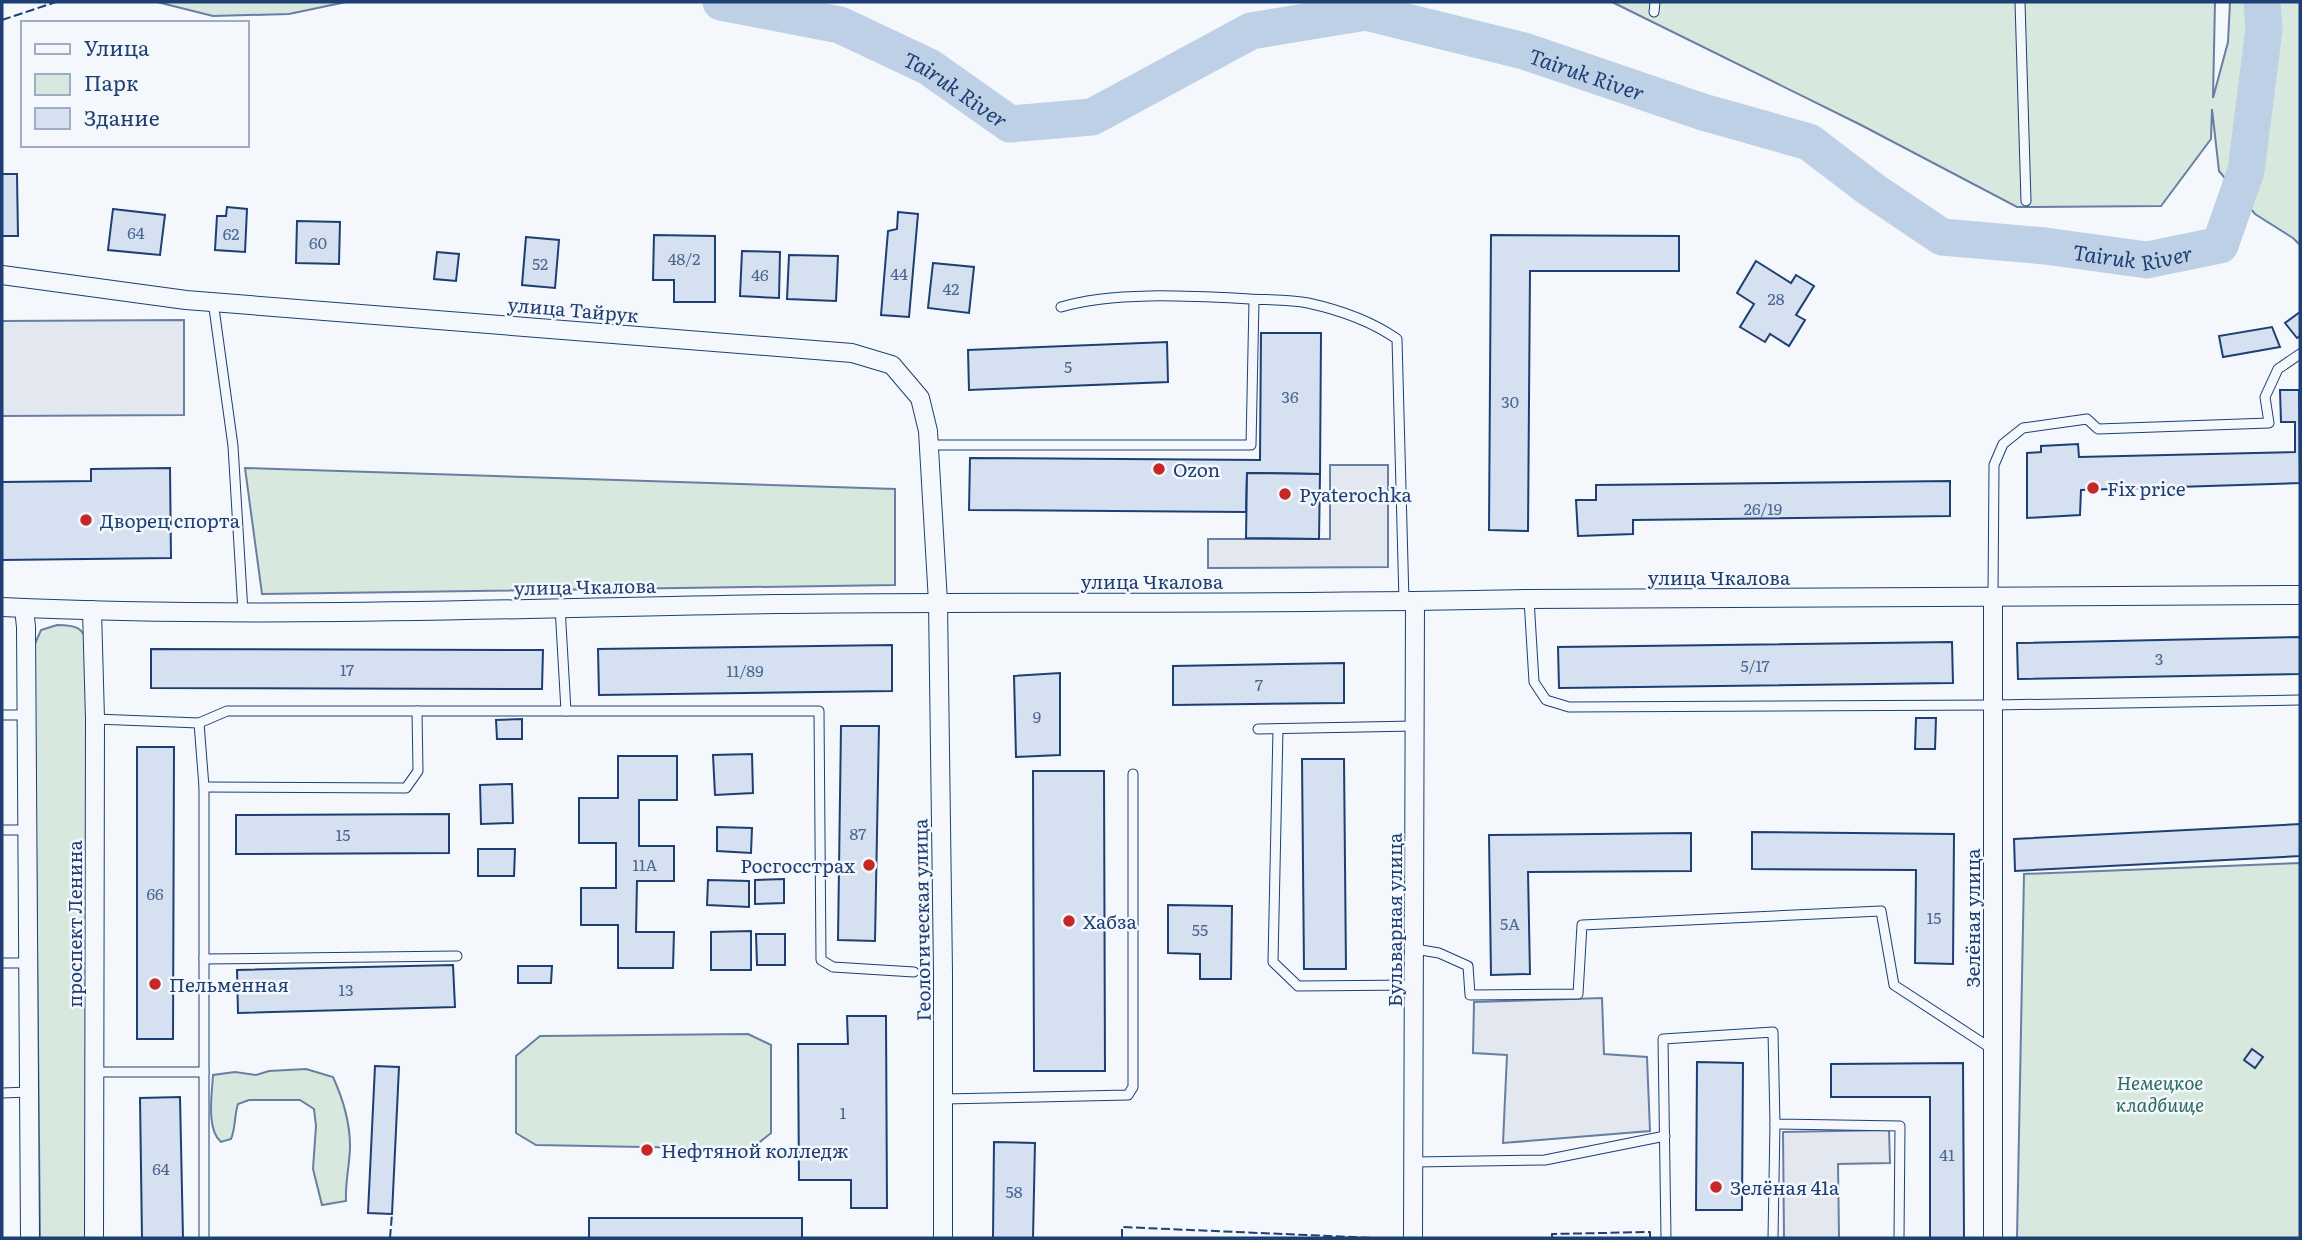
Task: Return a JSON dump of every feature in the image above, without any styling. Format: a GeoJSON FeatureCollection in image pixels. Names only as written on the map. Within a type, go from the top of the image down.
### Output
{"type":"FeatureCollection","features":[{"type":"Feature","properties":{"kind":"street","name":"улица Тайрук"},"geometry":{"type":"LineString","coordinates":[[2,275],[186,300],[852,352],[892,365],[920,398],[929,445],[938,602]]}},
{"type":"Feature","properties":{"kind":"street","name":"улица Чкалова"},"geometry":{"type":"LineString","coordinates":[[2,607],[243,612],[938,602],[1410,602],[2300,595]]}},
{"type":"Feature","properties":{"kind":"street","name":"Зелёная улица"},"geometry":{"type":"LineString","coordinates":[[1993,597],[1993,1238]]}},
{"type":"Feature","properties":{"kind":"street","name":"Геологическая улица"},"geometry":{"type":"LineString","coordinates":[[938,602],[943,1238]]}},
{"type":"Feature","properties":{"kind":"street","name":"Бульварная улица"},"geometry":{"type":"LineString","coordinates":[[1410,602],[1415,726],[1413,1238]]}},
{"type":"Feature","properties":{"kind":"street"},"geometry":{"type":"LineString","coordinates":[[24,608],[30,1238]]}},
{"type":"Feature","properties":{"kind":"street","name":"проспект Ленина"},"geometry":{"type":"LineString","coordinates":[[92,610],[95,719],[94,1238]]}},
{"type":"Feature","properties":{"kind":"lane"},"geometry":{"type":"LineString","coordinates":[[1654,12],[1655,2]]}},
{"type":"Feature","properties":{"kind":"lane"},"geometry":{"type":"LineString","coordinates":[[2020,2],[2026,201]]}},
{"type":"Feature","properties":{"kind":"lane"},"geometry":{"type":"LineString","coordinates":[[1060,307],[1084,300],[1191,296],[1306,303],[1360,318],[1377,325],[1397,340],[1410,602]]}},
{"type":"Feature","properties":{"kind":"lane"},"geometry":{"type":"LineString","coordinates":[[929,445],[1251,445],[1254,300]]}},
{"type":"Feature","properties":{"kind":"lane"},"geometry":{"type":"LineString","coordinates":[[213,301],[233,446],[243,612]]}},
{"type":"Feature","properties":{"kind":"lane"},"geometry":{"type":"LineString","coordinates":[[1993,597],[1994,465],[2003,444],[2022,428],[2087,419],[2098,429],[2269,423],[2265,397],[2278,369],[2300,354]]}},
{"type":"Feature","properties":{"kind":"lane"},"geometry":{"type":"LineString","coordinates":[[1529,599],[1534,682],[1546,700],[1569,707],[2300,700]]}},
{"type":"Feature","properties":{"kind":"lane"},"geometry":{"type":"LineString","coordinates":[[561,607],[566,710]]}},
{"type":"Feature","properties":{"kind":"lane"},"geometry":{"type":"LineString","coordinates":[[95,719],[199,723],[227,711],[819,711],[821,960],[833,967],[914,972]]}},
{"type":"Feature","properties":{"kind":"lane"},"geometry":{"type":"LineString","coordinates":[[204,788],[406,788],[418,771],[417,711]]}},
{"type":"Feature","properties":{"kind":"lane"},"geometry":{"type":"LineString","coordinates":[[2,715],[27,715]]}},
{"type":"Feature","properties":{"kind":"lane"},"geometry":{"type":"LineString","coordinates":[[199,723],[204,788],[204,1238]]}},
{"type":"Feature","properties":{"kind":"lane"},"geometry":{"type":"LineString","coordinates":[[1258,729],[1415,726]]}},
{"type":"Feature","properties":{"kind":"lane"},"geometry":{"type":"LineString","coordinates":[[1278,729],[1273,962],[1298,986],[1414,985]]}},
{"type":"Feature","properties":{"kind":"lane"},"geometry":{"type":"LineString","coordinates":[[943,1099],[1128,1095],[1133,1087],[1133,774]]}},
{"type":"Feature","properties":{"kind":"lane"},"geometry":{"type":"LineString","coordinates":[[2,830],[27,830]]}},
{"type":"Feature","properties":{"kind":"lane"},"geometry":{"type":"LineString","coordinates":[[1415,949],[1439,953],[1468,966],[1469,995],[1578,994],[1582,925],[1881,911],[1894,985],[1993,1049]]}},
{"type":"Feature","properties":{"kind":"lane"},"geometry":{"type":"LineString","coordinates":[[204,959],[457,956]]}},
{"type":"Feature","properties":{"kind":"lane"},"geometry":{"type":"LineString","coordinates":[[2,963],[28,963]]}},
{"type":"Feature","properties":{"kind":"lane"},"geometry":{"type":"LineString","coordinates":[[1666,1238],[1663,1039],[1773,1032],[1773,1238]]}},
{"type":"Feature","properties":{"kind":"lane"},"geometry":{"type":"LineString","coordinates":[[94,1072],[204,1072]]}},
{"type":"Feature","properties":{"kind":"lane"},"geometry":{"type":"LineString","coordinates":[[2,1093],[29,1092]]}},
{"type":"Feature","properties":{"kind":"lane"},"geometry":{"type":"LineString","coordinates":[[1775,1124],[1900,1126],[1899,1238]]}},
{"type":"Feature","properties":{"kind":"lane"},"geometry":{"type":"LineString","coordinates":[[1414,1162],[1545,1160],[1665,1136]]}},
{"type":"Feature","properties":{"kind":"green space"},"geometry":{"type":"Polygon","coordinates":[[[157,2],[346,2],[289,14],[213,16],[157,2]]]}},
{"type":"Feature","properties":{"kind":"green space"},"geometry":{"type":"Polygon","coordinates":[[[1612,2],[2215,2],[2213,98],[2228,42],[2230,2],[2300,2],[2300,245],[2255,214],[2219,171],[2212,109],[2211,139],[2161,206],[2017,207],[1861,125],[1612,2]]]}},
{"type":"Feature","properties":{"kind":"green space"},"geometry":{"type":"Polygon","coordinates":[[[245,468],[895,489],[895,585],[262,594],[245,468]]]}},
{"type":"Feature","properties":{"kind":"green space"},"geometry":{"type":"Polygon","coordinates":[[[57,625],[78,628],[84,635],[87,646],[86,1238],[40,1238],[34,646],[41,630],[57,625]]]}},
{"type":"Feature","properties":{"kind":"green space","name":"Немецкое кладбище"},"geometry":{"type":"Polygon","coordinates":[[[2300,863],[2300,1238],[2017,1238],[2024,874],[2300,863]]]}},
{"type":"Feature","properties":{"kind":"green space"},"geometry":{"type":"Polygon","coordinates":[[[748,1034],[771,1045],[771,1133],[751,1149],[536,1145],[516,1133],[516,1056],[540,1036],[748,1034]]]}},
{"type":"Feature","properties":{"kind":"green space"},"geometry":{"type":"Polygon","coordinates":[[[306,1069],[333,1077],[343,1102],[350,1146],[346,1201],[322,1205],[313,1169],[316,1126],[314,1109],[300,1100],[249,1100],[238,1104],[231,1139],[221,1142],[213,1129],[213,1075],[235,1072],[256,1075],[269,1071],[306,1069]]]}},
{"type":"Feature","properties":{"kind":"shaded area"},"geometry":{"type":"Polygon","coordinates":[[[184,320],[184,415],[2,416],[2,321],[184,320]]]}},
{"type":"Feature","properties":{"kind":"shaded area"},"geometry":{"type":"Polygon","coordinates":[[[1330,465],[1388,465],[1388,567],[1208,568],[1208,539],[1330,539],[1330,465]]]}},
{"type":"Feature","properties":{"kind":"shaded area"},"geometry":{"type":"Polygon","coordinates":[[[1602,998],[1604,1054],[1647,1057],[1650,1131],[1503,1143],[1507,1055],[1473,1053],[1474,1002],[1602,998]]]}},
{"type":"Feature","properties":{"kind":"shaded area"},"geometry":{"type":"Polygon","coordinates":[[[1889,1130],[1890,1163],[1838,1164],[1839,1238],[1784,1238],[1783,1132],[1889,1130]]]}},
{"type":"Feature","properties":{"kind":"building"},"geometry":{"type":"Polygon","coordinates":[[[2,174],[17,174],[18,236],[2,236],[2,174]]]}},
{"type":"Feature","properties":{"kind":"building"},"geometry":{"type":"Polygon","coordinates":[[[227,207],[247,209],[245,252],[215,250],[217,216],[226,216],[227,207]]]}},
{"type":"Feature","properties":{"kind":"building"},"geometry":{"type":"Polygon","coordinates":[[[113,209],[165,215],[160,255],[108,250],[113,209]]]}},
{"type":"Feature","properties":{"kind":"building"},"geometry":{"type":"Polygon","coordinates":[[[898,212],[918,214],[909,317],[881,315],[888,231],[897,229],[898,212]]]}},
{"type":"Feature","properties":{"kind":"building"},"geometry":{"type":"Polygon","coordinates":[[[297,221],[340,222],[339,264],[296,263],[297,221]]]}},
{"type":"Feature","properties":{"kind":"building"},"geometry":{"type":"Polygon","coordinates":[[[654,235],[715,236],[715,302],[674,302],[674,280],[653,280],[654,235]]]}},
{"type":"Feature","properties":{"kind":"building"},"geometry":{"type":"Polygon","coordinates":[[[1491,235],[1679,236],[1679,271],[1530,271],[1528,531],[1489,530],[1491,235]]]}},
{"type":"Feature","properties":{"kind":"building"},"geometry":{"type":"Polygon","coordinates":[[[526,237],[559,240],[555,288],[522,285],[526,237]]]}},
{"type":"Feature","properties":{"kind":"building"},"geometry":{"type":"Polygon","coordinates":[[[742,251],[780,252],[779,298],[740,296],[742,251]]]}},
{"type":"Feature","properties":{"kind":"building"},"geometry":{"type":"Polygon","coordinates":[[[437,252],[459,254],[456,281],[434,279],[437,252]]]}},
{"type":"Feature","properties":{"kind":"building"},"geometry":{"type":"Polygon","coordinates":[[[789,255],[838,256],[836,301],[787,299],[789,255]]]}},
{"type":"Feature","properties":{"kind":"building"},"geometry":{"type":"Polygon","coordinates":[[[1756,261],[1791,283],[1796,275],[1814,286],[1796,315],[1805,320],[1789,346],[1770,334],[1765,342],[1740,327],[1754,304],[1737,293],[1756,261]]]}},
{"type":"Feature","properties":{"kind":"building"},"geometry":{"type":"Polygon","coordinates":[[[933,263],[974,267],[969,313],[928,308],[933,263]]]}},
{"type":"Feature","properties":{"kind":"building"},"geometry":{"type":"Polygon","coordinates":[[[2300,312],[2300,336],[2297,338],[2285,323],[2300,312]]]}},
{"type":"Feature","properties":{"kind":"building"},"geometry":{"type":"Polygon","coordinates":[[[2272,327],[2280,347],[2223,357],[2219,336],[2272,327]]]}},
{"type":"Feature","properties":{"kind":"building"},"geometry":{"type":"Polygon","coordinates":[[[1261,333],[1321,333],[1320,474],[1247,473],[1246,512],[969,510],[970,458],[1260,460],[1261,333]]]}},
{"type":"Feature","properties":{"kind":"building"},"geometry":{"type":"Polygon","coordinates":[[[1167,342],[1168,382],[969,390],[968,350],[1167,342]]]}},
{"type":"Feature","properties":{"kind":"building"},"geometry":{"type":"Polygon","coordinates":[[[2280,390],[2299,390],[2300,483],[2081,490],[2080,515],[2027,518],[2027,453],[2041,452],[2041,446],[2078,444],[2079,457],[2295,452],[2295,422],[2281,422],[2280,390]]]}},
{"type":"Feature","properties":{"kind":"building","name":"Дворец спорта"},"geometry":{"type":"Polygon","coordinates":[[[170,468],[171,558],[2,560],[2,482],[91,481],[91,469],[170,468]]]}},
{"type":"Feature","properties":{"kind":"building"},"geometry":{"type":"Polygon","coordinates":[[[1247,473],[1320,474],[1319,539],[1246,538],[1247,473]]]}},
{"type":"Feature","properties":{"kind":"building"},"geometry":{"type":"Polygon","coordinates":[[[1950,481],[1950,516],[1633,520],[1633,534],[1578,536],[1576,500],[1596,500],[1596,485],[1950,481]]]}},
{"type":"Feature","properties":{"kind":"building"},"geometry":{"type":"Polygon","coordinates":[[[2300,637],[2300,674],[2018,679],[2017,643],[2300,637]]]}},
{"type":"Feature","properties":{"kind":"building"},"geometry":{"type":"Polygon","coordinates":[[[1952,642],[1953,683],[1559,688],[1558,647],[1952,642]]]}},
{"type":"Feature","properties":{"kind":"building"},"geometry":{"type":"Polygon","coordinates":[[[892,645],[892,691],[599,695],[598,649],[892,645]]]}},
{"type":"Feature","properties":{"kind":"building"},"geometry":{"type":"Polygon","coordinates":[[[151,649],[543,650],[542,689],[151,688],[151,649]]]}},
{"type":"Feature","properties":{"kind":"building"},"geometry":{"type":"Polygon","coordinates":[[[1344,663],[1344,703],[1173,705],[1173,666],[1344,663]]]}},
{"type":"Feature","properties":{"kind":"building"},"geometry":{"type":"Polygon","coordinates":[[[1060,673],[1060,755],[1016,757],[1014,676],[1060,673]]]}},
{"type":"Feature","properties":{"kind":"building"},"geometry":{"type":"Polygon","coordinates":[[[1916,718],[1936,718],[1935,749],[1915,749],[1916,718]]]}},
{"type":"Feature","properties":{"kind":"building"},"geometry":{"type":"Polygon","coordinates":[[[522,719],[522,739],[497,739],[496,720],[522,719]]]}},
{"type":"Feature","properties":{"kind":"building"},"geometry":{"type":"Polygon","coordinates":[[[841,726],[879,726],[875,941],[838,940],[841,726]]]}},
{"type":"Feature","properties":{"kind":"building"},"geometry":{"type":"Polygon","coordinates":[[[137,747],[174,747],[173,1039],[137,1039],[137,747]]]}},
{"type":"Feature","properties":{"kind":"building"},"geometry":{"type":"Polygon","coordinates":[[[752,754],[753,793],[715,795],[713,755],[752,754]]]}},
{"type":"Feature","properties":{"kind":"building"},"geometry":{"type":"Polygon","coordinates":[[[618,756],[677,756],[677,800],[639,800],[639,846],[674,846],[674,881],[637,881],[636,932],[674,932],[673,968],[618,968],[618,925],[581,925],[581,888],[616,888],[616,843],[579,843],[579,798],[618,798],[618,756]]]}},
{"type":"Feature","properties":{"kind":"building"},"geometry":{"type":"Polygon","coordinates":[[[1302,759],[1344,759],[1346,969],[1304,969],[1302,759]]]}},
{"type":"Feature","properties":{"kind":"building","name":"Хабза"},"geometry":{"type":"Polygon","coordinates":[[[1033,771],[1104,771],[1105,1071],[1034,1071],[1033,771]]]}},
{"type":"Feature","properties":{"kind":"building"},"geometry":{"type":"Polygon","coordinates":[[[512,784],[513,823],[481,824],[480,785],[512,784]]]}},
{"type":"Feature","properties":{"kind":"building"},"geometry":{"type":"Polygon","coordinates":[[[449,814],[449,853],[236,854],[236,815],[449,814]]]}},
{"type":"Feature","properties":{"kind":"building"},"geometry":{"type":"Polygon","coordinates":[[[2300,824],[2300,856],[2015,871],[2014,839],[2300,824]]]}},
{"type":"Feature","properties":{"kind":"building"},"geometry":{"type":"Polygon","coordinates":[[[717,827],[752,828],[751,853],[717,851],[717,827]]]}},
{"type":"Feature","properties":{"kind":"building"},"geometry":{"type":"Polygon","coordinates":[[[1752,832],[1954,834],[1953,964],[1915,963],[1916,870],[1752,869],[1752,832]]]}},
{"type":"Feature","properties":{"kind":"building"},"geometry":{"type":"Polygon","coordinates":[[[1691,833],[1691,871],[1528,872],[1530,974],[1491,975],[1489,835],[1691,833]]]}},
{"type":"Feature","properties":{"kind":"building"},"geometry":{"type":"Polygon","coordinates":[[[478,849],[515,849],[514,876],[478,876],[478,849]]]}},
{"type":"Feature","properties":{"kind":"building"},"geometry":{"type":"Polygon","coordinates":[[[784,879],[784,903],[755,904],[755,880],[784,879]]]}},
{"type":"Feature","properties":{"kind":"building"},"geometry":{"type":"Polygon","coordinates":[[[708,880],[749,881],[749,907],[707,905],[708,880]]]}},
{"type":"Feature","properties":{"kind":"building"},"geometry":{"type":"Polygon","coordinates":[[[1168,905],[1232,906],[1231,979],[1200,979],[1200,954],[1168,953],[1168,905]]]}},
{"type":"Feature","properties":{"kind":"building"},"geometry":{"type":"Polygon","coordinates":[[[751,931],[751,970],[711,970],[711,932],[751,931]]]}},
{"type":"Feature","properties":{"kind":"building"},"geometry":{"type":"Polygon","coordinates":[[[756,934],[785,934],[785,965],[757,965],[756,934]]]}},
{"type":"Feature","properties":{"kind":"building"},"geometry":{"type":"Polygon","coordinates":[[[453,965],[455,1007],[238,1013],[237,970],[453,965]]]}},
{"type":"Feature","properties":{"kind":"building"},"geometry":{"type":"Polygon","coordinates":[[[518,966],[552,966],[551,983],[518,983],[518,966]]]}},
{"type":"Feature","properties":{"kind":"building"},"geometry":{"type":"Polygon","coordinates":[[[847,1016],[886,1016],[887,1208],[851,1208],[851,1180],[799,1180],[798,1044],[848,1044],[847,1016]]]}},
{"type":"Feature","properties":{"kind":"building"},"geometry":{"type":"Polygon","coordinates":[[[2252,1049],[2263,1057],[2255,1068],[2244,1060],[2252,1049]]]}},
{"type":"Feature","properties":{"kind":"building"},"geometry":{"type":"Polygon","coordinates":[[[1697,1062],[1743,1063],[1742,1210],[1696,1210],[1697,1062]]]}},
{"type":"Feature","properties":{"kind":"building"},"geometry":{"type":"Polygon","coordinates":[[[1963,1063],[1964,1238],[1930,1238],[1930,1097],[1831,1097],[1831,1064],[1963,1063]]]}},
{"type":"Feature","properties":{"kind":"building"},"geometry":{"type":"Polygon","coordinates":[[[375,1066],[399,1067],[392,1214],[368,1213],[375,1066]]]}},
{"type":"Feature","properties":{"kind":"building"},"geometry":{"type":"Polygon","coordinates":[[[180,1097],[183,1238],[142,1238],[140,1098],[180,1097]]]}},
{"type":"Feature","properties":{"kind":"building"},"geometry":{"type":"Polygon","coordinates":[[[994,1142],[1035,1143],[1033,1238],[993,1238],[994,1142]]]}},
{"type":"Feature","properties":{"kind":"building"},"geometry":{"type":"Polygon","coordinates":[[[589,1218],[802,1218],[802,1238],[589,1238],[589,1218]]]}},
{"type":"Feature","properties":{"kind":"waterway","name":"Tairuk River"},"geometry":{"type":"LineString","coordinates":[[721,2],[840,25],[929,67],[1010,124],[1092,117],[1251,31],[1366,12],[1524,51],[1703,112],[1809,142],[1872,190],[1942,237],[2045,246],[2147,260],[2220,245],[2246,171],[2264,29],[2262,2]]}},
{"type":"Feature","properties":{"kind":"fence"},"geometry":{"type":"LineString","coordinates":[[2,20],[56,2]]}},
{"type":"Feature","properties":{"kind":"fence"},"geometry":{"type":"LineString","coordinates":[[390,1238],[392,1214]]}},
{"type":"Feature","properties":{"kind":"fence"},"geometry":{"type":"LineString","coordinates":[[1122,1238],[1122,1227],[1375,1238]]}},
{"type":"Feature","properties":{"kind":"fence"},"geometry":{"type":"LineString","coordinates":[[1552,1238],[1552,1234],[1650,1232],[1650,1238]]}},
{"type":"Feature","properties":{"kind":"place","name":"Ozon"},"geometry":{"type":"Point","coordinates":[1159,469]}},
{"type":"Feature","properties":{"kind":"place","name":"Fix price"},"geometry":{"type":"Point","coordinates":[2093,488]}},
{"type":"Feature","properties":{"kind":"place","name":"Pyaterochka"},"geometry":{"type":"Point","coordinates":[1285,494]}},
{"type":"Feature","properties":{"kind":"place","name":"Дворец спорта"},"geometry":{"type":"Point","coordinates":[86,520]}},
{"type":"Feature","properties":{"kind":"place","name":"Росгосстрах"},"geometry":{"type":"Point","coordinates":[869,865]}},
{"type":"Feature","properties":{"kind":"place","name":"Хабза"},"geometry":{"type":"Point","coordinates":[1069,921]}},
{"type":"Feature","properties":{"kind":"place","name":"Пельменная"},"geometry":{"type":"Point","coordinates":[155,984]}},
{"type":"Feature","properties":{"kind":"place","name":"Нефтяной колледж"},"geometry":{"type":"Point","coordinates":[647,1150]}},
{"type":"Feature","properties":{"kind":"place","name":"Зелёная 41а"},"geometry":{"type":"Point","coordinates":[1716,1187]}}]}
